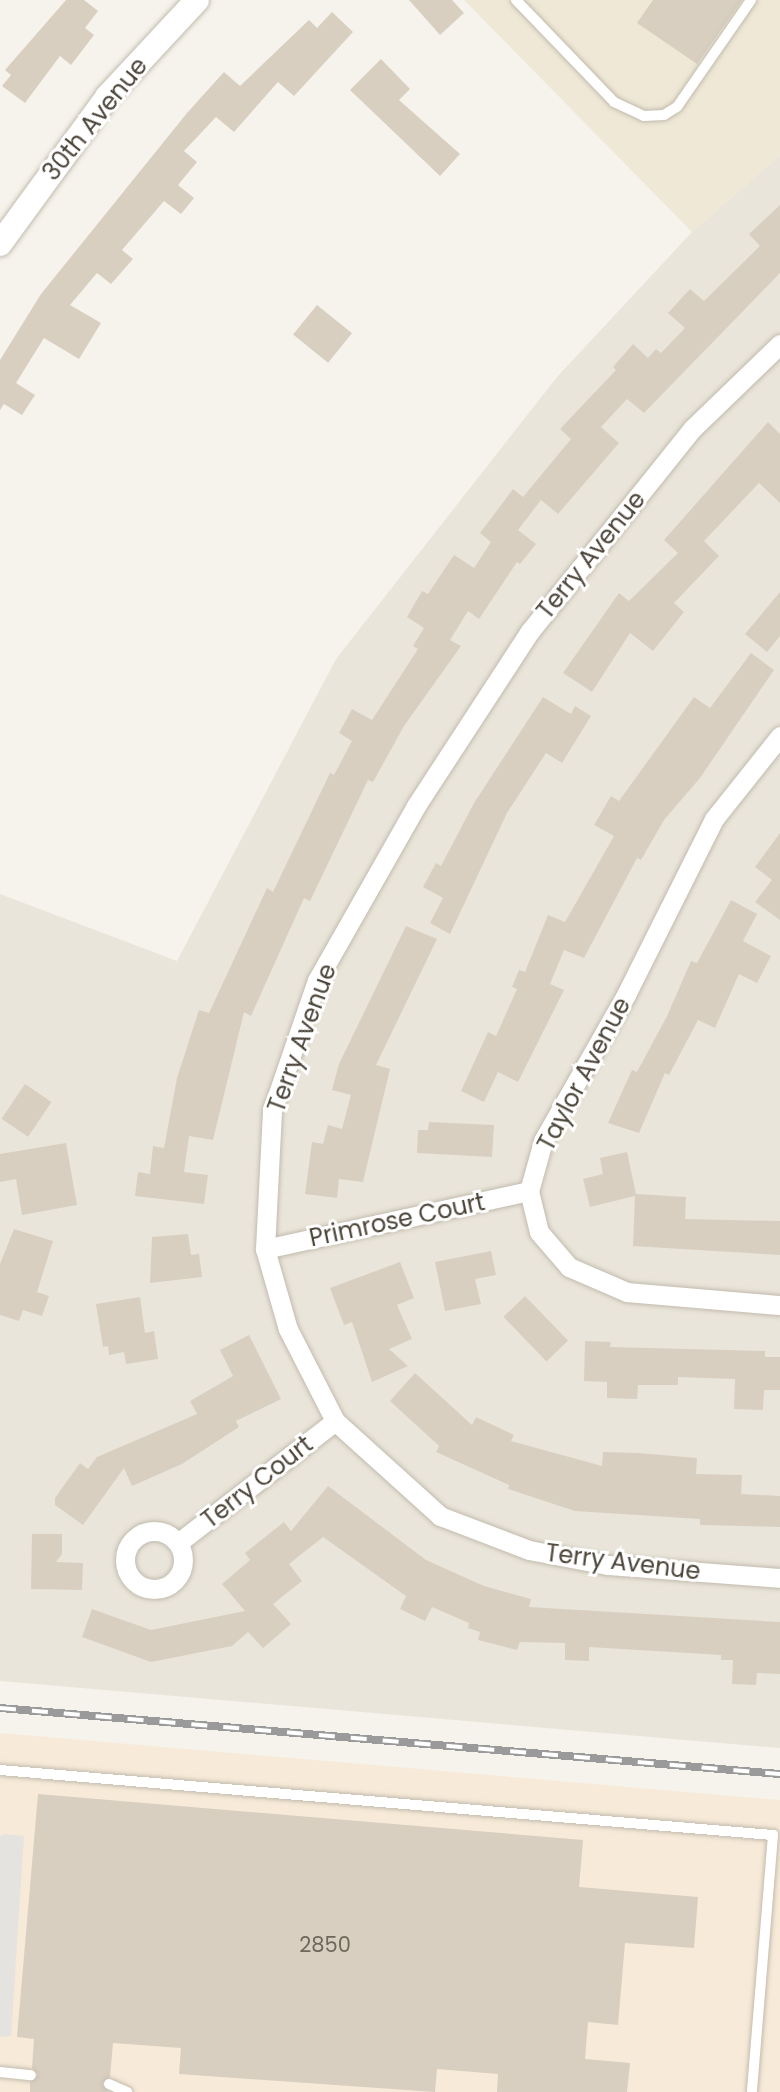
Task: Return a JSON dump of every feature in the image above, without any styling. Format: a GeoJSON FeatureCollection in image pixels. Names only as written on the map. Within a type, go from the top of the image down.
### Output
{"type":"FeatureCollection","features":[{"type":"Feature","properties":{"kind":"street","name":"30th Avenue"},"geometry":{"type":"LineString","coordinates":[[0,244],[107,97],[197,0]]}},
{"type":"Feature","properties":{"kind":"street","name":"Terry Avenue"},"geometry":{"type":"LineString","coordinates":[[780,344],[692,429],[530,631],[416,806],[317,980],[272,1111],[265,1249],[288,1329],[335,1421],[440,1516],[529,1550],[608,1565],[780,1578]]}},
{"type":"Feature","properties":{"kind":"street","name":"Taylor Avenue"},"geometry":{"type":"LineString","coordinates":[[529,1191],[544,1141],[627,993],[714,819],[780,736]]}},
{"type":"Feature","properties":{"kind":"street","name":"Primrose Court"},"geometry":{"type":"LineString","coordinates":[[265,1249],[529,1191]]}},
{"type":"Feature","properties":{"kind":"street"},"geometry":{"type":"LineString","coordinates":[[529,1191],[539,1232],[569,1267],[627,1292],[780,1305]]}},
{"type":"Feature","properties":{"kind":"street","name":"Terry Court"},"geometry":{"type":"LineString","coordinates":[[178,1543],[335,1421]]}},
{"type":"Feature","properties":{"kind":"lane"},"geometry":{"type":"LineString","coordinates":[[516,0],[614,102],[645,116],[664,115],[677,107],[751,0]]}},
{"type":"Feature","properties":{"kind":"lane"},"geometry":{"type":"LineString","coordinates":[[0,1770],[773,1835],[752,2092]]}},
{"type":"Feature","properties":{"kind":"lane"},"geometry":{"type":"LineString","coordinates":[[0,2072],[31,2075]]}},
{"type":"Feature","properties":{"kind":"lane"},"geometry":{"type":"LineString","coordinates":[[109,2084],[127,2092]]}},
{"type":"Feature","properties":{"kind":"shaded area"},"geometry":{"type":"Polygon","coordinates":[[[464,0],[780,0],[780,155],[692,232],[464,0]]]}},
{"type":"Feature","properties":{"kind":"shaded area"},"geometry":{"type":"Polygon","coordinates":[[[780,155],[780,1748],[0,1681],[0,894],[177,961],[336,659],[557,377],[692,232],[780,155]]]}},
{"type":"Feature","properties":{"kind":"shaded area"},"geometry":{"type":"Polygon","coordinates":[[[0,1733],[780,1800],[780,2092],[0,2092],[0,1733]]]}},
{"type":"Feature","properties":{"kind":"shaded area"},"geometry":{"type":"Polygon","coordinates":[[[0,1836],[24,1836],[11,2036],[0,2037],[0,1836]]]}},
{"type":"Feature","properties":{"kind":"building"},"geometry":{"type":"Polygon","coordinates":[[[66,0],[84,0],[98,11],[85,28],[94,35],[71,65],[60,56],[25,103],[2,86],[11,75],[5,70],[66,0]]]}},
{"type":"Feature","properties":{"kind":"building"},"geometry":{"type":"Polygon","coordinates":[[[409,0],[452,0],[464,13],[440,35],[409,0]]]}},
{"type":"Feature","properties":{"kind":"building"},"geometry":{"type":"Polygon","coordinates":[[[653,0],[742,0],[697,64],[637,23],[653,0]]]}},
{"type":"Feature","properties":{"kind":"building"},"geometry":{"type":"Polygon","coordinates":[[[332,12],[353,32],[294,96],[278,82],[234,132],[216,117],[184,151],[197,162],[178,185],[194,198],[181,214],[164,201],[122,250],[133,259],[111,284],[97,273],[70,305],[101,323],[79,359],[44,338],[16,383],[35,395],[22,415],[4,404],[0,410],[0,360],[41,294],[187,113],[224,72],[240,86],[309,20],[317,28],[332,12]]]}},
{"type":"Feature","properties":{"kind":"building"},"geometry":{"type":"Polygon","coordinates":[[[381,59],[410,89],[399,100],[460,154],[440,176],[350,90],[381,59]]]}},
{"type":"Feature","properties":{"kind":"building"},"geometry":{"type":"Polygon","coordinates":[[[780,205],[780,273],[644,413],[627,399],[601,427],[619,443],[558,514],[541,500],[518,530],[536,544],[520,564],[517,562],[479,619],[468,611],[450,640],[461,646],[404,726],[373,782],[368,780],[310,901],[304,898],[251,1016],[244,1012],[213,1140],[189,1136],[184,1172],[208,1175],[204,1204],[135,1196],[138,1172],[150,1174],[153,1146],[164,1148],[177,1078],[199,1010],[209,1013],[267,888],[273,892],[330,773],[334,775],[352,741],[339,733],[352,709],[372,720],[418,649],[413,646],[424,628],[407,617],[422,591],[428,594],[454,555],[474,568],[491,542],[480,533],[513,489],[523,497],[571,439],[560,429],[616,370],[613,367],[633,344],[648,358],[656,349],[661,353],[685,328],[668,313],[690,289],[704,301],[760,246],[749,234],[780,205]]]}},
{"type":"Feature","properties":{"kind":"building"},"geometry":{"type":"Polygon","coordinates":[[[317,305],[352,333],[328,363],[293,335],[317,305]]]}},
{"type":"Feature","properties":{"kind":"building"},"geometry":{"type":"Polygon","coordinates":[[[768,422],[780,434],[780,503],[759,483],[704,541],[719,556],[674,603],[684,612],[653,651],[630,633],[592,692],[563,673],[619,593],[629,601],[678,553],[664,540],[768,422]]]}},
{"type":"Feature","properties":{"kind":"building"},"geometry":{"type":"Polygon","coordinates":[[[780,592],[780,636],[767,652],[745,634],[780,592]]]}},
{"type":"Feature","properties":{"kind":"building"},"geometry":{"type":"Polygon","coordinates":[[[751,653],[774,670],[700,778],[664,820],[641,860],[637,858],[584,958],[564,950],[550,984],[564,990],[518,1082],[498,1072],[484,1102],[461,1091],[488,1032],[496,1036],[517,989],[512,987],[519,970],[525,972],[548,915],[565,922],[614,836],[594,825],[611,796],[619,801],[694,697],[710,708],[751,653]]]}},
{"type":"Feature","properties":{"kind":"building"},"geometry":{"type":"Polygon","coordinates":[[[543,697],[571,714],[575,706],[591,716],[562,763],[546,753],[507,813],[450,934],[430,923],[443,898],[423,887],[436,863],[441,866],[474,803],[543,697]]]}},
{"type":"Feature","properties":{"kind":"building"},"geometry":{"type":"Polygon","coordinates":[[[780,833],[780,920],[755,902],[772,880],[755,867],[780,833]]]}},
{"type":"Feature","properties":{"kind":"building"},"geometry":{"type":"Polygon","coordinates":[[[731,900],[757,914],[743,941],[771,956],[757,983],[739,974],[715,1028],[698,1020],[669,1075],[665,1073],[639,1133],[608,1123],[632,1070],[637,1072],[667,1016],[691,961],[697,963],[731,900]]]}},
{"type":"Feature","properties":{"kind":"building"},"geometry":{"type":"Polygon","coordinates":[[[406,926],[437,939],[376,1065],[390,1069],[363,1182],[339,1179],[337,1198],[305,1194],[312,1142],[323,1144],[328,1125],[342,1129],[351,1095],[332,1090],[339,1064],[406,926]]]}},
{"type":"Feature","properties":{"kind":"building"},"geometry":{"type":"Polygon","coordinates":[[[25,1084],[52,1102],[28,1137],[2,1119],[25,1084]]]}},
{"type":"Feature","properties":{"kind":"building"},"geometry":{"type":"Polygon","coordinates":[[[429,1122],[494,1125],[492,1157],[417,1153],[418,1130],[428,1130],[429,1122]]]}},
{"type":"Feature","properties":{"kind":"building"},"geometry":{"type":"Polygon","coordinates":[[[66,1143],[77,1205],[22,1215],[16,1179],[0,1182],[0,1154],[66,1143]]]}},
{"type":"Feature","properties":{"kind":"building"},"geometry":{"type":"Polygon","coordinates":[[[627,1152],[636,1194],[686,1197],[685,1219],[780,1221],[780,1255],[633,1246],[635,1196],[590,1207],[583,1179],[603,1174],[600,1158],[627,1152]]]}},
{"type":"Feature","properties":{"kind":"building"},"geometry":{"type":"Polygon","coordinates":[[[14,1229],[53,1241],[37,1292],[49,1296],[42,1316],[23,1310],[19,1321],[0,1315],[0,1264],[14,1229]]]}},
{"type":"Feature","properties":{"kind":"building"},"geometry":{"type":"Polygon","coordinates":[[[188,1234],[191,1255],[199,1254],[202,1277],[150,1283],[152,1237],[188,1234]]]}},
{"type":"Feature","properties":{"kind":"building"},"geometry":{"type":"Polygon","coordinates":[[[491,1251],[496,1275],[475,1279],[481,1304],[445,1311],[435,1262],[491,1251]]]}},
{"type":"Feature","properties":{"kind":"building"},"geometry":{"type":"Polygon","coordinates":[[[400,1262],[414,1298],[397,1305],[412,1339],[389,1349],[408,1366],[372,1382],[352,1322],[344,1325],[330,1288],[400,1262]]]}},
{"type":"Feature","properties":{"kind":"building"},"geometry":{"type":"Polygon","coordinates":[[[525,1296],[568,1341],[546,1361],[503,1317],[525,1296]]]}},
{"type":"Feature","properties":{"kind":"building"},"geometry":{"type":"Polygon","coordinates":[[[140,1297],[145,1333],[154,1331],[158,1359],[126,1364],[124,1352],[109,1355],[108,1346],[103,1347],[96,1304],[140,1297]]]}},
{"type":"Feature","properties":{"kind":"building"},"geometry":{"type":"Polygon","coordinates":[[[249,1335],[281,1399],[236,1421],[239,1427],[182,1464],[132,1486],[124,1468],[83,1525],[55,1505],[55,1498],[80,1463],[88,1469],[97,1457],[197,1414],[190,1401],[233,1376],[220,1350],[249,1335]]]}},
{"type":"Feature","properties":{"kind":"building"},"geometry":{"type":"Polygon","coordinates":[[[585,1341],[611,1342],[610,1347],[765,1351],[765,1357],[780,1357],[780,1390],[764,1390],[763,1410],[734,1409],[735,1379],[678,1377],[678,1385],[638,1385],[637,1399],[607,1398],[607,1382],[584,1381],[585,1341]]]}},
{"type":"Feature","properties":{"kind":"building"},"geometry":{"type":"Polygon","coordinates":[[[415,1373],[472,1425],[476,1417],[514,1435],[511,1441],[602,1466],[603,1452],[638,1453],[697,1458],[696,1474],[742,1475],[741,1494],[780,1496],[780,1527],[700,1525],[700,1519],[575,1511],[508,1489],[509,1485],[436,1452],[439,1446],[390,1401],[415,1373]]]}},
{"type":"Feature","properties":{"kind":"building"},"geometry":{"type":"Polygon","coordinates":[[[328,1486],[426,1560],[484,1586],[531,1599],[529,1607],[780,1622],[780,1674],[757,1673],[756,1685],[732,1684],[733,1660],[721,1660],[721,1655],[589,1647],[589,1661],[565,1660],[565,1643],[520,1642],[517,1650],[478,1640],[480,1632],[468,1628],[469,1623],[432,1607],[425,1621],[400,1609],[406,1596],[323,1537],[289,1564],[302,1581],[273,1604],[291,1624],[263,1648],[248,1632],[232,1646],[151,1662],[82,1637],[92,1609],[151,1630],[245,1611],[222,1584],[250,1560],[245,1553],[284,1522],[291,1531],[328,1486]]]}},
{"type":"Feature","properties":{"kind":"building"},"geometry":{"type":"Polygon","coordinates":[[[32,1534],[62,1534],[62,1554],[56,1562],[83,1563],[82,1590],[31,1589],[32,1534]]]}},
{"type":"Feature","properties":{"kind":"building"},"geometry":{"type":"Polygon","coordinates":[[[38,1794],[583,1840],[579,1887],[698,1897],[694,1948],[625,1943],[618,2025],[588,2022],[585,2059],[630,2063],[627,2092],[497,2092],[498,2074],[437,2069],[435,2092],[179,2074],[181,2048],[113,2043],[110,2077],[102,2084],[109,2092],[30,2092],[30,2082],[38,2075],[32,2068],[34,2039],[17,2037],[38,1794]]]}},
{"type":"Feature","properties":{"kind":"railway"},"geometry":{"type":"LineString","coordinates":[[0,1708],[780,1774]]}}]}
